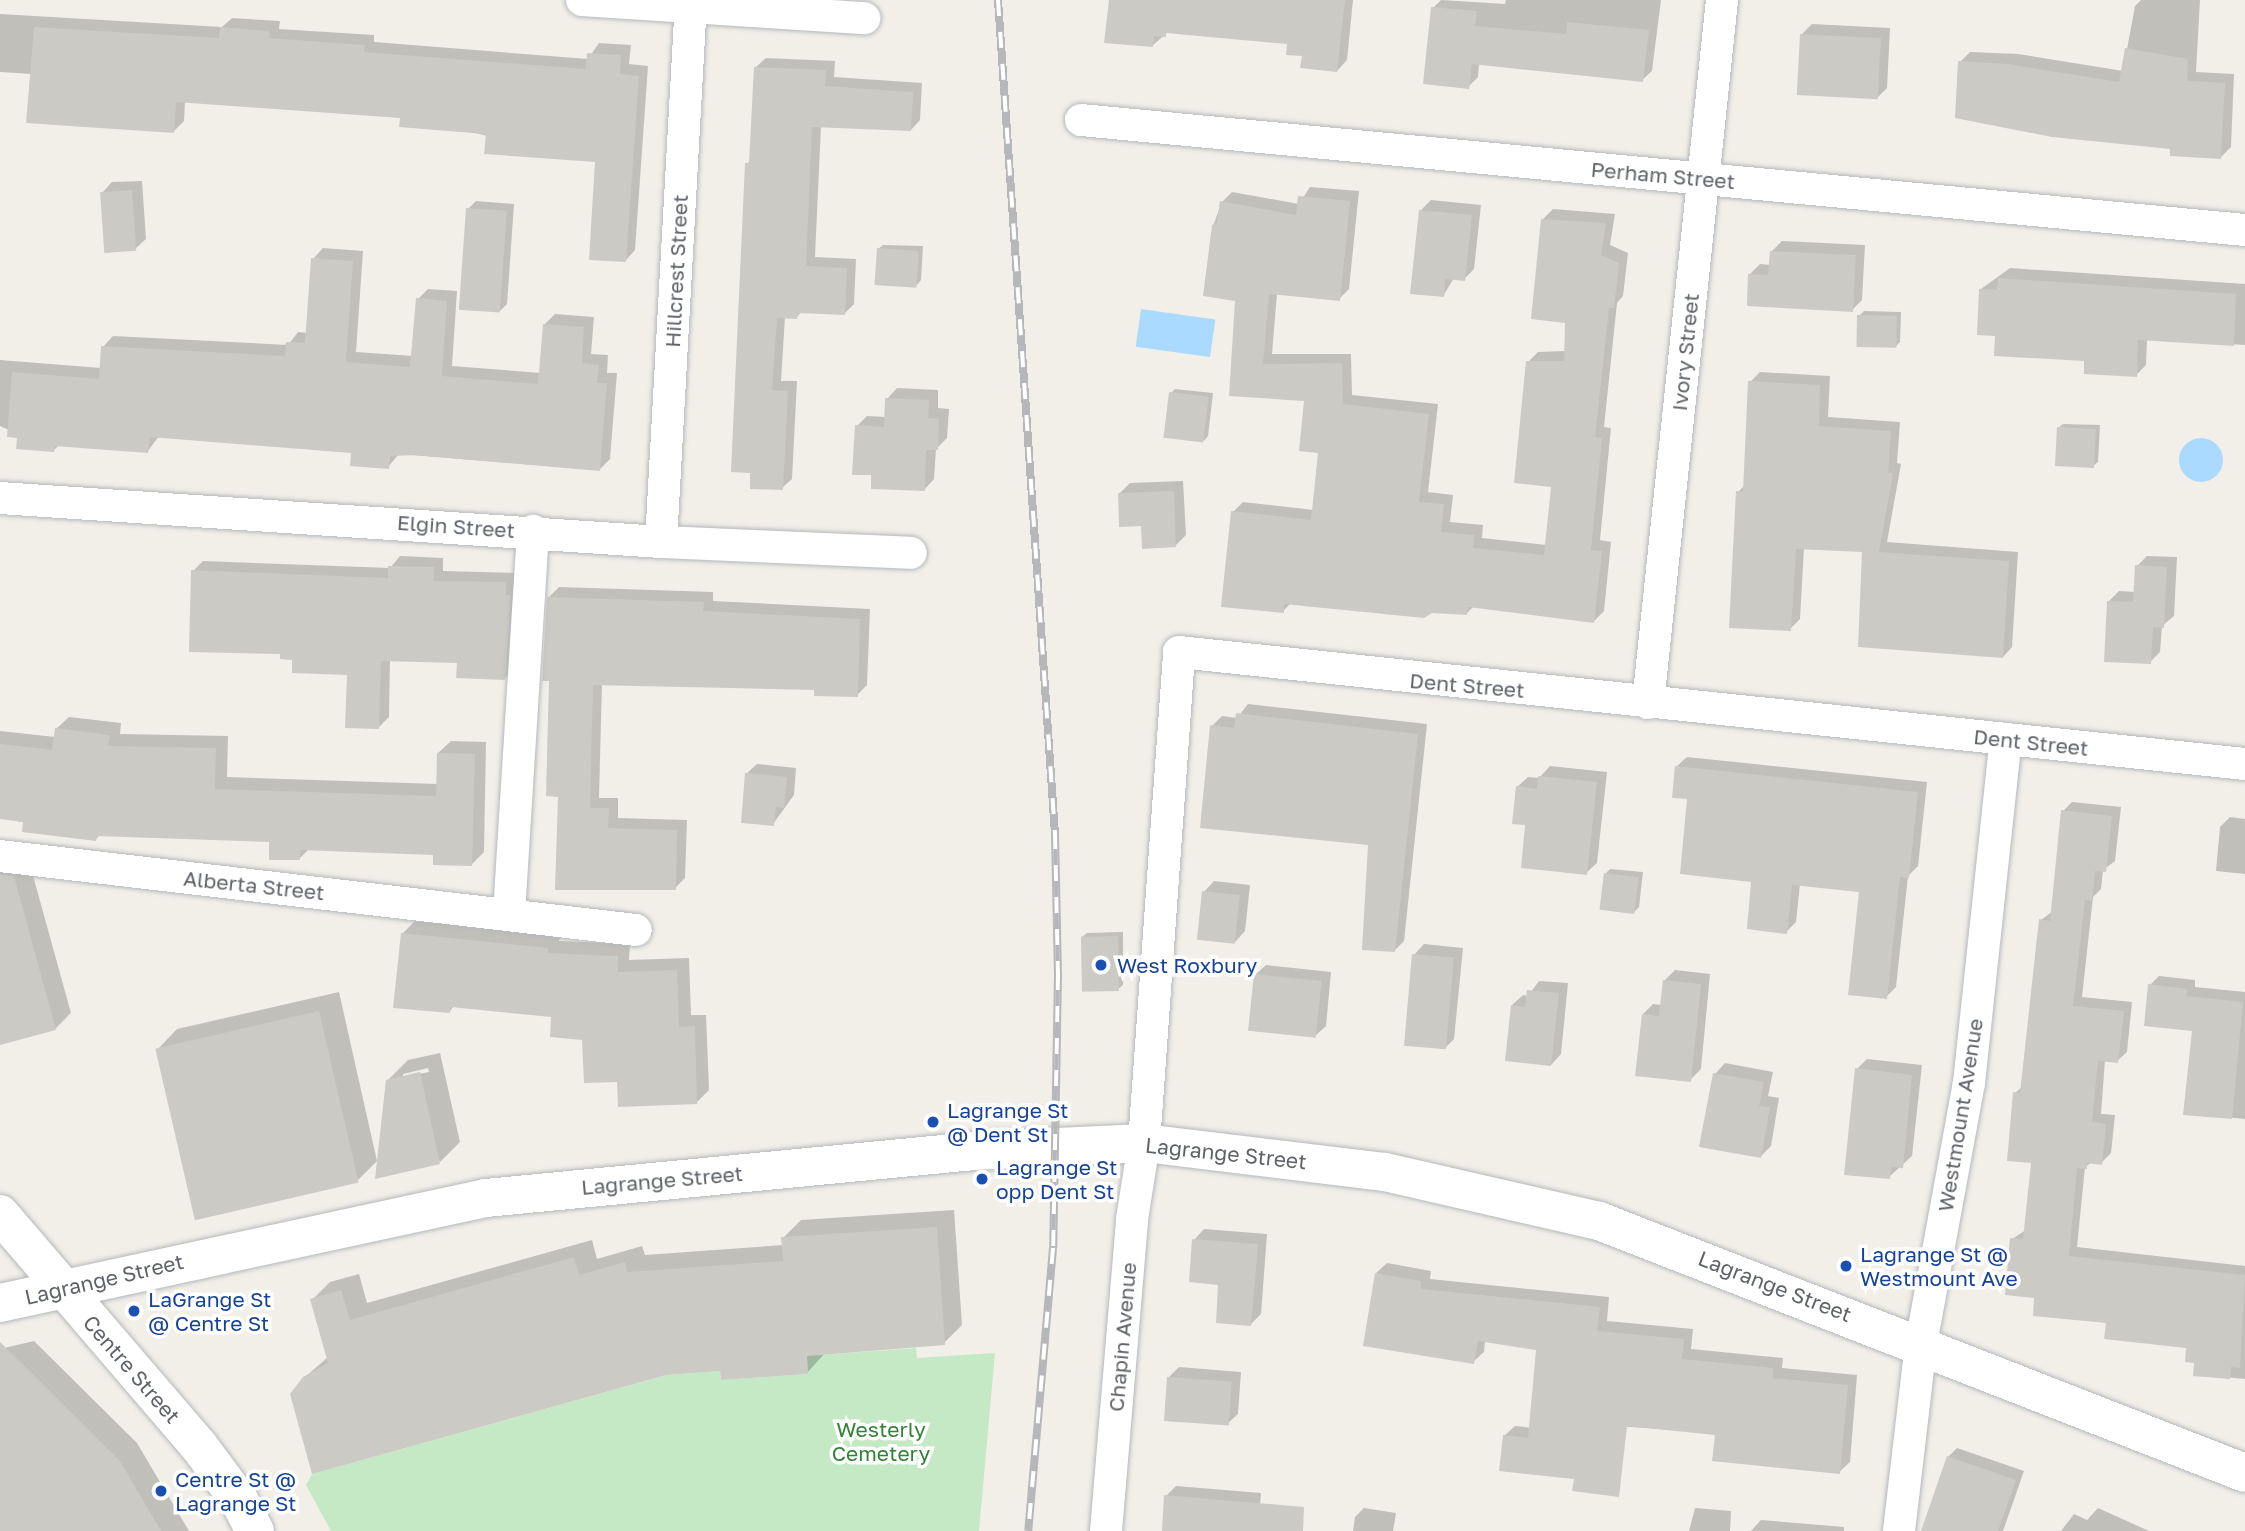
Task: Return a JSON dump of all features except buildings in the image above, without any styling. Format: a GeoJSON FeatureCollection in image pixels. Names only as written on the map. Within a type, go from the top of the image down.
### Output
{"type":"FeatureCollection","features":[{"type":"Feature","properties":{"kind":"main road","name":"Lagrange Street"},"geometry":{"type":"LineString","coordinates":[[0,1303],[486,1198],[972,1151],[1144,1143],[1385,1172],[1528,1201],[1698,1256],[2245,1473]]}},
{"type":"Feature","properties":{"kind":"main road","name":"Centre Street"},"geometry":{"type":"LineString","coordinates":[[0,1214],[199,1446],[239,1500],[255,1531]]}},
{"type":"Feature","properties":{"kind":"street"},"geometry":{"type":"LineString","coordinates":[[582,0],[691,3],[864,18]]}},
{"type":"Feature","properties":{"kind":"street","name":"Ivory Street"},"geometry":{"type":"LineString","coordinates":[[1648,703],[1722,0]]}},
{"type":"Feature","properties":{"kind":"street","name":"Hillcrest Street"},"geometry":{"type":"LineString","coordinates":[[661,542],[691,3]]}},
{"type":"Feature","properties":{"kind":"street","name":"Perham Street"},"geometry":{"type":"LineString","coordinates":[[1081,120],[2245,230]]}},
{"type":"Feature","properties":{"kind":"street","name":"Elgin Street"},"geometry":{"type":"LineString","coordinates":[[0,498],[533,531],[661,542],[911,554]]}},
{"type":"Feature","properties":{"kind":"street"},"geometry":{"type":"LineString","coordinates":[[509,914],[533,531]]}},
{"type":"Feature","properties":{"kind":"street","name":"Dent Street"},"geometry":{"type":"LineString","coordinates":[[1144,1143],[1179,652],[2245,764]]}},
{"type":"Feature","properties":{"kind":"street","name":"Westmount Avenue"},"geometry":{"type":"LineString","coordinates":[[1899,1531],[1921,1344],[1969,1083],[2006,739]]}},
{"type":"Feature","properties":{"kind":"street","name":"Alberta Street"},"geometry":{"type":"LineString","coordinates":[[0,856],[636,930]]}},
{"type":"Feature","properties":{"kind":"street","name":"Chapin Avenue"},"geometry":{"type":"LineString","coordinates":[[1106,1531],[1132,1219],[1144,1143]]}},
{"type":"Feature","properties":{"kind":"green space","name":"Westerly Cemetery"},"geometry":{"type":"Polygon","coordinates":[[[916,1348],[917,1358],[995,1353],[979,1531],[331,1531],[306,1485],[312,1474],[666,1375],[720,1371],[721,1380],[808,1374],[807,1356],[916,1348]]]}},
{"type":"Feature","properties":{"kind":"water"},"geometry":{"type":"Polygon","coordinates":[[[1141,309],[1215,319],[1210,357],[1136,347],[1141,309]]]}},
{"type":"Feature","properties":{"kind":"water"},"geometry":{"type":"Polygon","coordinates":[[[2201,438],[2217,444],[2223,460],[2217,476],[2201,482],[2185,476],[2179,460],[2185,444],[2201,438]]]}},
{"type":"Feature","properties":{"kind":"railway"},"geometry":{"type":"LineString","coordinates":[[998,0],[1055,833],[1058,974],[1053,1248],[1028,1531]]}},
{"type":"Feature","properties":{"kind":"place","name":"West Roxbury"},"geometry":{"type":"Point","coordinates":[1101,965]}},
{"type":"Feature","properties":{"kind":"place","name":"Lagrange St @ Dent St"},"geometry":{"type":"Point","coordinates":[933,1122]}},
{"type":"Feature","properties":{"kind":"place","name":"Lagrange St opp Dent St"},"geometry":{"type":"Point","coordinates":[982,1179]}},
{"type":"Feature","properties":{"kind":"place","name":"Lagrange St @ Westmount Ave"},"geometry":{"type":"Point","coordinates":[1846,1266]}},
{"type":"Feature","properties":{"kind":"place","name":"LaGrange St @ Centre St"},"geometry":{"type":"Point","coordinates":[134,1311]}},
{"type":"Feature","properties":{"kind":"place","name":"Centre St @ Lagrange St"},"geometry":{"type":"Point","coordinates":[161,1491]}}]}
